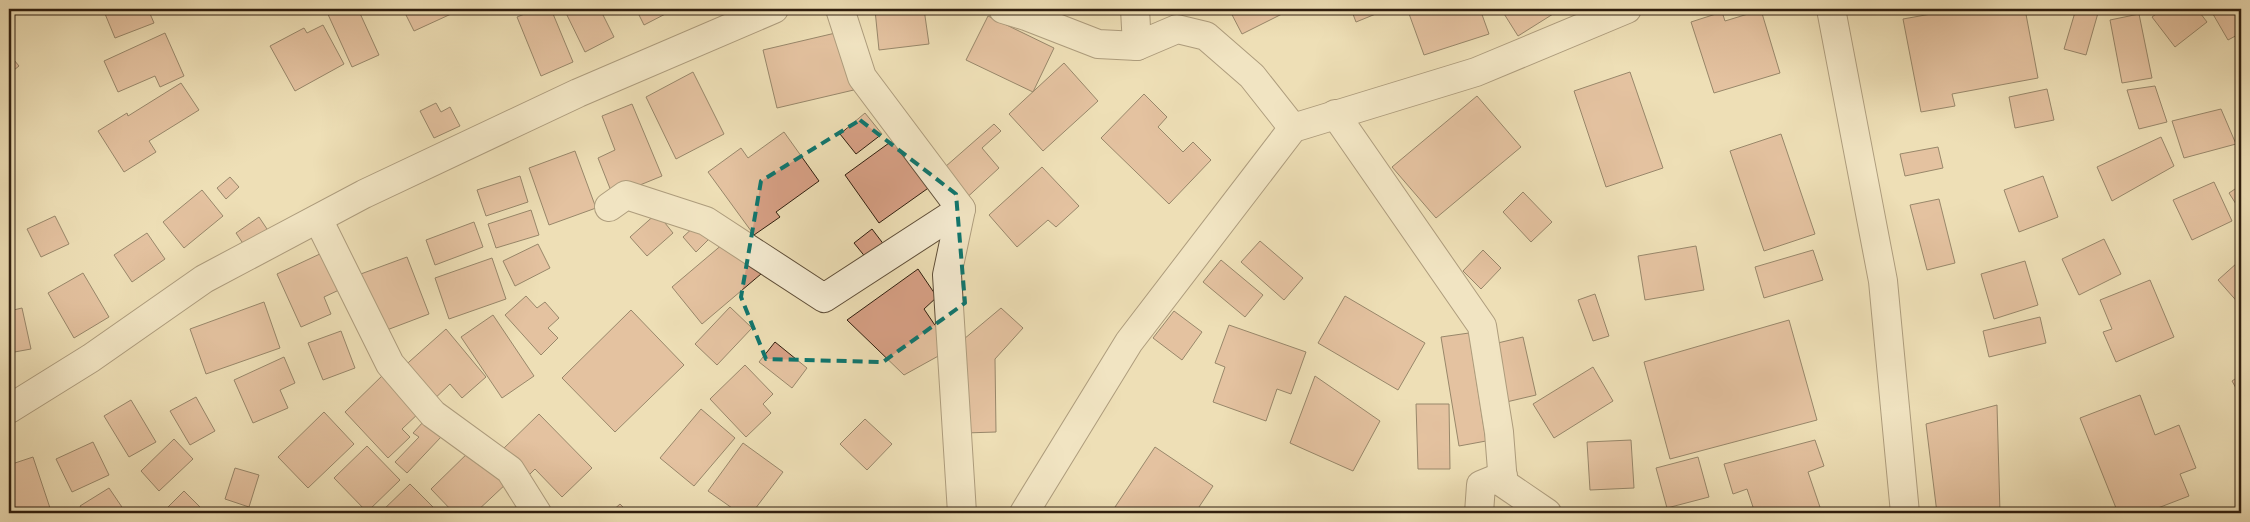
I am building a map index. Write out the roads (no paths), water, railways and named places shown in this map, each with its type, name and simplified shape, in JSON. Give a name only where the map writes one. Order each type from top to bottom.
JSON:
[{"type":"street","points":[[9,409],[91,358],[204,280],[392,180],[578,93],[774,9]]},
{"type":"street","points":[[840,9],[862,77],[961,209],[948,276],[962,513]]},
{"type":"street","points":[[1003,9],[1098,44],[1137,46],[1177,29],[1206,36],[1252,76],[1293,128]]},
{"type":"street","points":[[1135,9],[1137,46]]},
{"type":"street","points":[[1024,513],[1129,342],[1293,128],[1476,72],[1627,9]]},
{"type":"street","points":[[1831,9],[1883,281],[1905,513]]},
{"type":"street","points":[[1335,114],[1482,326],[1499,432],[1503,483],[1547,513]]},
{"type":"street","points":[[609,207],[626,195],[706,221],[824,298],[961,209]]},
{"type":"street","points":[[318,219],[390,364],[433,414],[510,470],[537,513]]},
{"type":"street","points":[[1479,513],[1481,485],[1503,476]]}]
